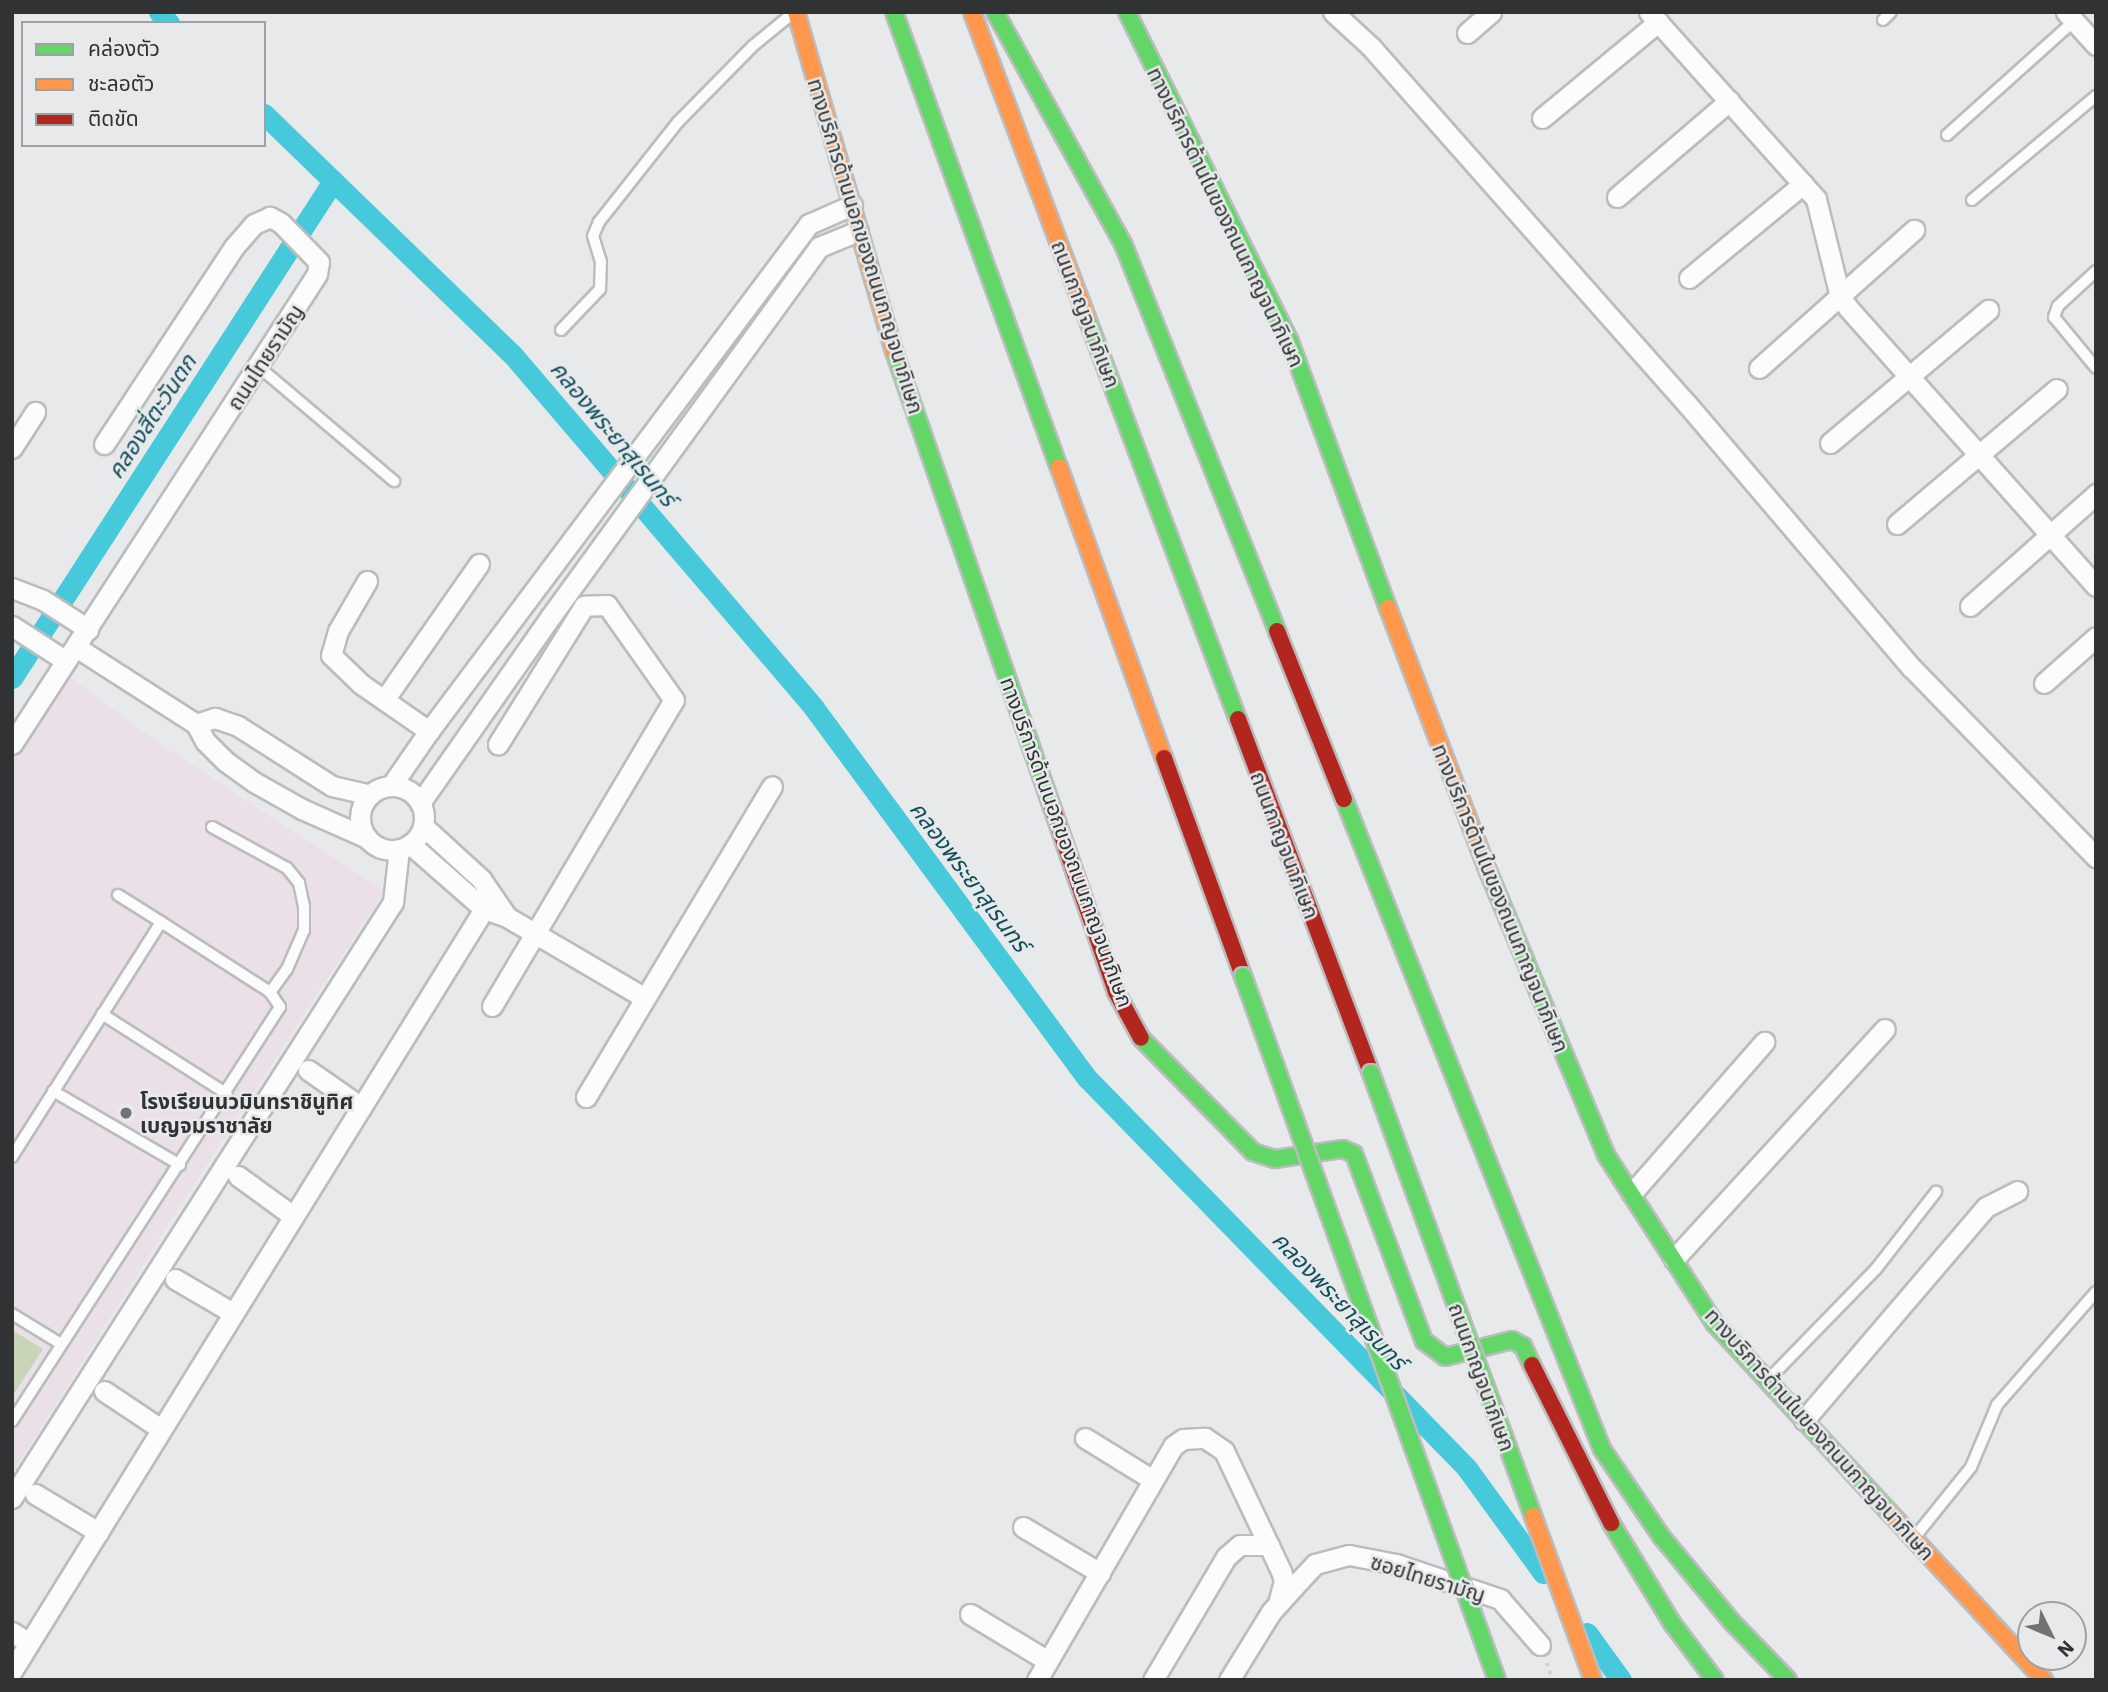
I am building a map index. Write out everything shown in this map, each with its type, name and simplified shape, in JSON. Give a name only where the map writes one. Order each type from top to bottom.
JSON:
[{"type":"main road","name":"ทางบริการด้านนอกของถนนกาญจนาภิเษก","points":[[795,12],[885,326],[1116,992],[1142,1039],[1253,1152],[1275,1159],[1343,1149],[1354,1154],[1424,1341],[1445,1357],[1512,1340],[1522,1346],[1607,1516],[1672,1623],[1715,1680]]},
{"type":"main road","points":[[894,12],[1497,1680]]},
{"type":"main road","name":"ถนนกาญจนาภิเษก","points":[[972,12],[1371,1073],[1593,1680]]},
{"type":"main road","points":[[995,12],[1124,246],[1602,1449],[1661,1536],[1732,1622],[1788,1680]]},
{"type":"main road","name":"ทางบริการด้านในของถนนกาญจนาภิเษก","points":[[1127,12],[1290,342],[1468,823],[1606,1155],[1715,1324],[2044,1680]]},
{"type":"street","points":[[1333,12],[1371,47],[1651,363],[1912,668],[2096,857]]},
{"type":"street","points":[[1467,33],[1491,12]]},
{"type":"street","points":[[1542,118],[1653,17],[1816,199],[1840,297],[1908,377],[2096,586]]},
{"type":"street","points":[[2070,17],[2096,45]]},
{"type":"street","points":[[1617,197],[1728,101]]},
{"type":"street","points":[[1689,278],[1803,184]]},
{"type":"street","points":[[367,838],[360,821],[364,803],[370,795],[391,786],[429,730],[551,571],[676,398],[809,225],[852,205]]},
{"type":"street","name":"ถนนไทยรามัญ","points":[[12,744],[81,625],[259,367],[317,274],[319,262],[281,223],[270,217],[254,224],[234,247],[104,444]]},
{"type":"street","points":[[1759,368],[1914,230]]},
{"type":"street","points":[[420,803],[551,616],[819,247],[858,231]]},
{"type":"street","points":[[1830,443],[1988,310]]},
{"type":"street","points":[[703,364],[722,380]]},
{"type":"street","points":[[1897,524],[2057,389]]},
{"type":"street","points":[[12,448],[35,412]]},
{"type":"street","points":[[1970,606],[2096,494]]},
{"type":"street","points":[[384,700],[479,564]]},
{"type":"street","points":[[367,581],[338,631],[331,655],[340,667],[429,730]]},
{"type":"street","points":[[12,589],[43,600],[81,625]]},
{"type":"street","points":[[528,598],[551,616]]},
{"type":"street","points":[[492,1006],[674,700],[607,605],[584,606],[498,744]]},
{"type":"street","points":[[17,628],[196,724],[205,741],[225,761],[254,782],[367,838],[381,848],[404,847],[484,909],[507,918],[645,998]]},
{"type":"street","points":[[2044,683],[2096,637]]},
{"type":"street","points":[[196,724],[215,718],[238,726],[332,786],[370,795]]},
{"type":"street","points":[[391,786],[408,790],[420,803],[423,825],[481,879],[507,918]]},
{"type":"street","points":[[586,1097],[772,786]]},
{"type":"street","points":[[12,1497],[393,902],[404,847],[423,825]]},
{"type":"street","points":[[12,1671],[484,909]]},
{"type":"street","points":[[1674,1259],[1885,1029]]},
{"type":"street","points":[[1632,1193],[1765,1042]]},
{"type":"street","points":[[308,1070],[361,1107]]},
{"type":"street","points":[[239,1176],[293,1216]]},
{"type":"street","points":[[1804,1420],[1986,1208],[2017,1191]]},
{"type":"street","points":[[175,1279],[233,1313]]},
{"type":"street","points":[[104,1391],[161,1429]]},
{"type":"street","points":[[1085,1438],[1153,1480]]},
{"type":"street","points":[[1037,1680],[1153,1480],[1173,1447],[1183,1438],[1205,1438],[1224,1451],[1284,1581],[1278,1603]]},
{"type":"street","points":[[35,1494],[98,1532]]},
{"type":"street","points":[[1023,1527],[1100,1573]]},
{"type":"street","points":[[1153,1680],[1226,1556],[1240,1545],[1269,1545]]},
{"type":"street","name":"ซอยไทยรามัญ","points":[[1229,1680],[1278,1603],[1315,1564],[1349,1555],[1396,1564],[1500,1599],[1540,1645]]},
{"type":"street","points":[[970,1614],[1048,1661]]},
{"type":"street","points":[[12,1632],[29,1643]]},
{"type":"lane","points":[[561,330],[600,289],[601,262],[593,236],[599,222],[678,122],[754,44],[795,12]]},
{"type":"lane","points":[[1947,135],[2070,17]]},
{"type":"lane","points":[[1972,200],[2096,96]]},
{"type":"lane","points":[[2096,271],[2058,306],[2054,317],[2096,368]]},
{"type":"lane","points":[[259,367],[394,481]]},
{"type":"lane","points":[[212,827],[287,868],[299,883],[304,906],[304,930],[287,969],[270,992]]},
{"type":"lane","points":[[12,1421],[227,1094],[280,1007],[270,992],[118,895]]},
{"type":"lane","points":[[12,1157],[161,922]]},
{"type":"lane","points":[[102,1014],[227,1094]]},
{"type":"lane","points":[[53,1091],[180,1165]]},
{"type":"lane","points":[[1767,1380],[1876,1269],[1936,1192]]},
{"type":"lane","points":[[1914,1539],[1971,1466],[1997,1405],[2096,1292]]},
{"type":"lane","points":[[12,1314],[61,1344]]},
{"type":"shaded area","name":"โรงเรียนนวมินทราชินูทิศ เบญจมราชาลัย","points":[[70,677],[156,741],[384,891],[178,1209],[12,1474],[12,759]]},
{"type":"green space","points":[[12,1330],[43,1349],[12,1397]]},
{"type":"waterway","name":"คลองพระยาสุเรนทร์","points":[[159,12],[167,21]]},
{"type":"waterway","name":"คลองพระยาสุเรนทร์","points":[[266,116],[512,354],[814,708],[1087,1078],[1466,1467],[1543,1573]]},
{"type":"waterway","name":"คลองสี่ตะวันตก","points":[[12,678],[333,181]]},
{"type":"waterway","name":"คลองพระยาสุเรนทร์","points":[[1587,1633],[1621,1680]]},
{"type":"traffic: fast","points":[[894,12],[1059,467]]},
{"type":"traffic: fast","points":[[995,12],[1124,246],[1277,631]]},
{"type":"traffic: fast","points":[[1127,12],[1290,342],[1388,608]]},
{"type":"traffic: fast","points":[[1087,318],[1238,719]]},
{"type":"traffic: fast","points":[[894,351],[1052,807]]},
{"type":"traffic: fast","points":[[1344,799],[1602,1449],[1661,1536],[1732,1622],[1788,1680]]},
{"type":"traffic: fast","points":[[1488,871],[1606,1155],[1715,1324],[1889,1512]]},
{"type":"traffic: fast","points":[[1243,976],[1497,1680]]},
{"type":"traffic: fast","points":[[1141,1038],[1253,1152],[1275,1159],[1343,1149],[1354,1154],[1424,1341],[1445,1357],[1512,1340],[1523,1346],[1532,1365]]},
{"type":"traffic: fast","points":[[1371,1073],[1533,1516]]},
{"type":"traffic: fast","points":[[1611,1523],[1672,1623],[1715,1680]]},
{"type":"traffic: slow","points":[[796,12],[894,351]]},
{"type":"traffic: slow","points":[[972,12],[1087,318]]},
{"type":"traffic: slow","points":[[1059,467],[1164,758]]},
{"type":"traffic: slow","points":[[1388,608],[1488,871]]},
{"type":"traffic: slow","points":[[1889,1512],[2044,1680]]},
{"type":"traffic: slow","points":[[1533,1516],[1593,1680]]},
{"type":"traffic: jam","points":[[1277,631],[1344,799]]},
{"type":"traffic: jam","points":[[1238,719],[1371,1073]]},
{"type":"traffic: jam","points":[[1164,758],[1243,976]]},
{"type":"traffic: jam","points":[[1052,807],[1116,992],[1141,1038]]},
{"type":"traffic: jam","points":[[1532,1365],[1611,1523]]},
{"type":"place","name":"โรงเรียนนวมินทราชินูทิศ เบญจมราชาลัย","points":[[126,1113]]}]
